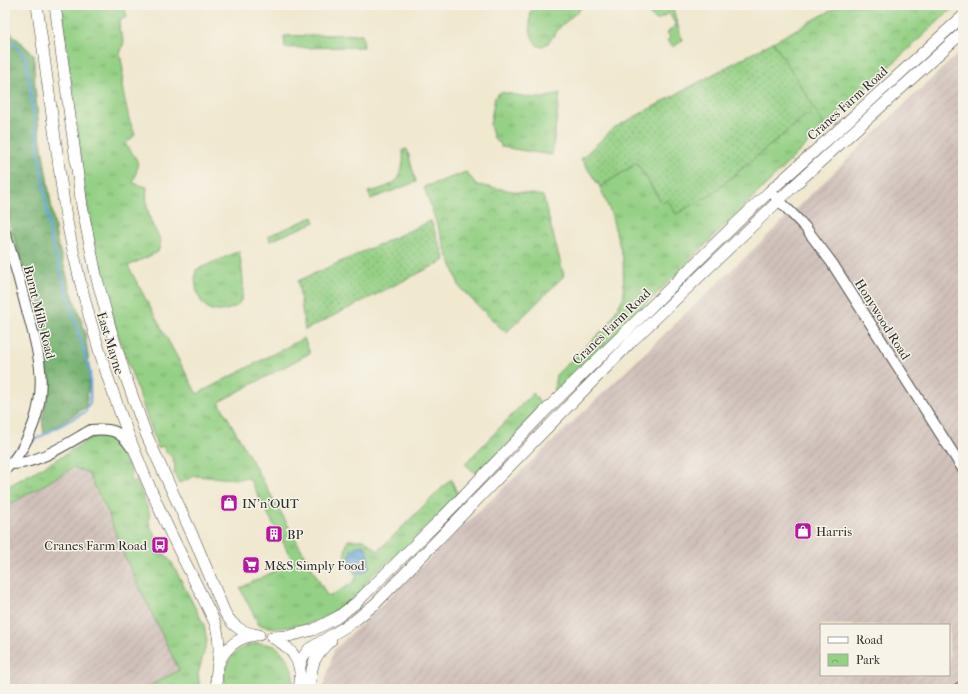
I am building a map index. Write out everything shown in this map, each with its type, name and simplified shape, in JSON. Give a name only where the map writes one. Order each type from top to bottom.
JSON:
[{"type":"main road","name":"East Mayne","points":[[37,5],[64,204],[86,309],[107,379],[141,467],[172,538],[215,623],[218,633],[219,648],[217,687]]},
{"type":"main road","name":"East Mayne","points":[[55,5],[82,206],[96,275],[125,375],[146,434],[196,543],[225,613],[237,628],[246,633],[272,637]]},
{"type":"main road","name":"Cranes Farm Road","points":[[272,637],[289,636],[313,630],[338,617],[357,602],[444,516],[542,414],[770,191],[963,16]]},
{"type":"main road","name":"Cranes Farm Road","points":[[300,672],[303,657],[309,649],[368,611],[625,348],[780,200],[963,32]]},
{"type":"main road","points":[[302,688],[317,655],[330,641],[353,622]]},
{"type":"main road","points":[[217,669],[224,654],[233,645],[243,638],[259,635]]},
{"type":"main road","points":[[272,637],[285,644],[294,656],[300,672],[302,688]]},
{"type":"street","name":"Honywood Road","points":[[770,191],[805,227],[832,263],[963,469]]},
{"type":"street","name":"Burnt Mills Road","points":[[5,233],[34,334],[40,370],[40,397],[37,413],[31,431],[23,447],[8,467]]},
{"type":"street","name":"Burnt Mills Road","points":[[8,467],[31,461],[91,430],[101,429],[114,431],[124,438],[141,467]]},
{"type":"street","points":[[958,689],[963,686]]},
{"type":"shaded area","points":[[963,49],[963,689],[323,689],[334,650]]},
{"type":"shaded area","points":[[83,466],[187,675],[181,689],[5,689],[5,497]]},
{"type":"green space","points":[[61,5],[124,5],[127,17],[120,20],[119,29],[124,42],[120,54],[123,70],[122,86],[129,119],[135,135],[125,144],[136,158],[138,166],[133,183],[147,187],[147,209],[153,227],[161,240],[158,252],[128,266],[197,394],[304,338],[310,353],[219,402],[328,597],[351,584],[357,577],[344,556],[348,540],[365,540],[378,551],[451,479],[457,493],[461,492],[411,543],[373,574],[356,597],[329,616],[303,626],[275,628],[259,625],[240,588],[293,562],[249,478],[236,479],[195,476],[179,483],[174,473],[175,466],[172,457],[166,452],[163,446],[158,448],[116,329],[97,260],[88,213]]},
{"type":"green space","points":[[539,5],[585,5],[561,26],[548,43],[543,46],[538,46],[531,34],[530,20],[531,11]]},
{"type":"green space","points":[[650,5],[672,5],[682,40],[674,47],[667,41],[670,37],[667,33],[676,25],[669,13],[658,20],[655,20],[648,12]]},
{"type":"green space","points":[[841,5],[956,5],[825,126],[773,42]]},
{"type":"green space","points":[[5,27],[34,55],[39,128],[57,241],[85,331],[90,372],[86,407],[44,435],[42,419],[49,391],[45,359],[25,273],[5,201]]},
{"type":"green space","points":[[362,34],[364,47],[285,48],[284,36]]},
{"type":"green space","points":[[773,42],[814,107],[805,116],[709,196],[676,214],[668,200],[662,203],[637,163],[600,187],[581,159],[614,128]]},
{"type":"green space","points":[[500,92],[534,98],[544,98],[560,93],[552,155],[501,147],[501,144],[494,139],[490,125],[495,97]]},
{"type":"green space","points":[[814,107],[825,126],[557,393],[554,388],[556,375],[609,324],[624,296],[623,258],[611,214],[600,187],[637,163],[662,203],[668,200],[676,213],[709,196]]},
{"type":"green space","points":[[407,149],[416,182],[371,199],[368,192],[389,185],[399,178],[403,164],[403,150]]},
{"type":"green space","points":[[466,172],[477,185],[543,196],[564,276],[506,333],[460,288],[424,187]]},
{"type":"green space","points":[[5,204],[26,278],[42,355],[5,230]]},
{"type":"green space","points":[[313,217],[315,222],[270,241],[268,236]]},
{"type":"green space","points":[[431,221],[445,260],[305,330],[298,281]]},
{"type":"green space","points":[[239,251],[243,282],[241,300],[235,307],[220,311],[212,310],[206,307],[198,294],[195,278],[196,270]]},
{"type":"green space","points":[[533,393],[541,405],[535,411],[537,414],[478,475],[465,464]]},
{"type":"green space","points":[[97,436],[116,442],[130,468],[131,483],[137,481],[149,512],[149,523],[163,552],[172,563],[204,625],[207,641],[198,674],[200,689],[144,689],[179,670],[121,549],[108,513],[87,472],[73,468],[5,507],[5,488],[61,457],[89,439]]},
{"type":"green space","points":[[259,643],[275,646],[284,654],[292,671],[293,683],[291,689],[228,689],[224,677],[229,660],[233,655],[245,647]]},
{"type":"water","points":[[363,545],[369,556],[369,568],[363,573],[356,573],[351,564],[350,555],[353,549],[357,546]]},
{"type":"waterway","points":[[5,32],[26,59],[51,240],[90,372],[90,402],[85,412],[29,443]]},
{"type":"waterway","points":[[5,456],[16,450]]},
{"type":"place","name":"IN'n'OUT","points":[[229,503]]},
{"type":"place","name":"Harris","points":[[803,531]]},
{"type":"place","name":"BP","points":[[274,534]]},
{"type":"place","name":"Cranes Farm Road","points":[[160,545]]},
{"type":"place","name":"M&S Simply Food","points":[[251,565]]}]
